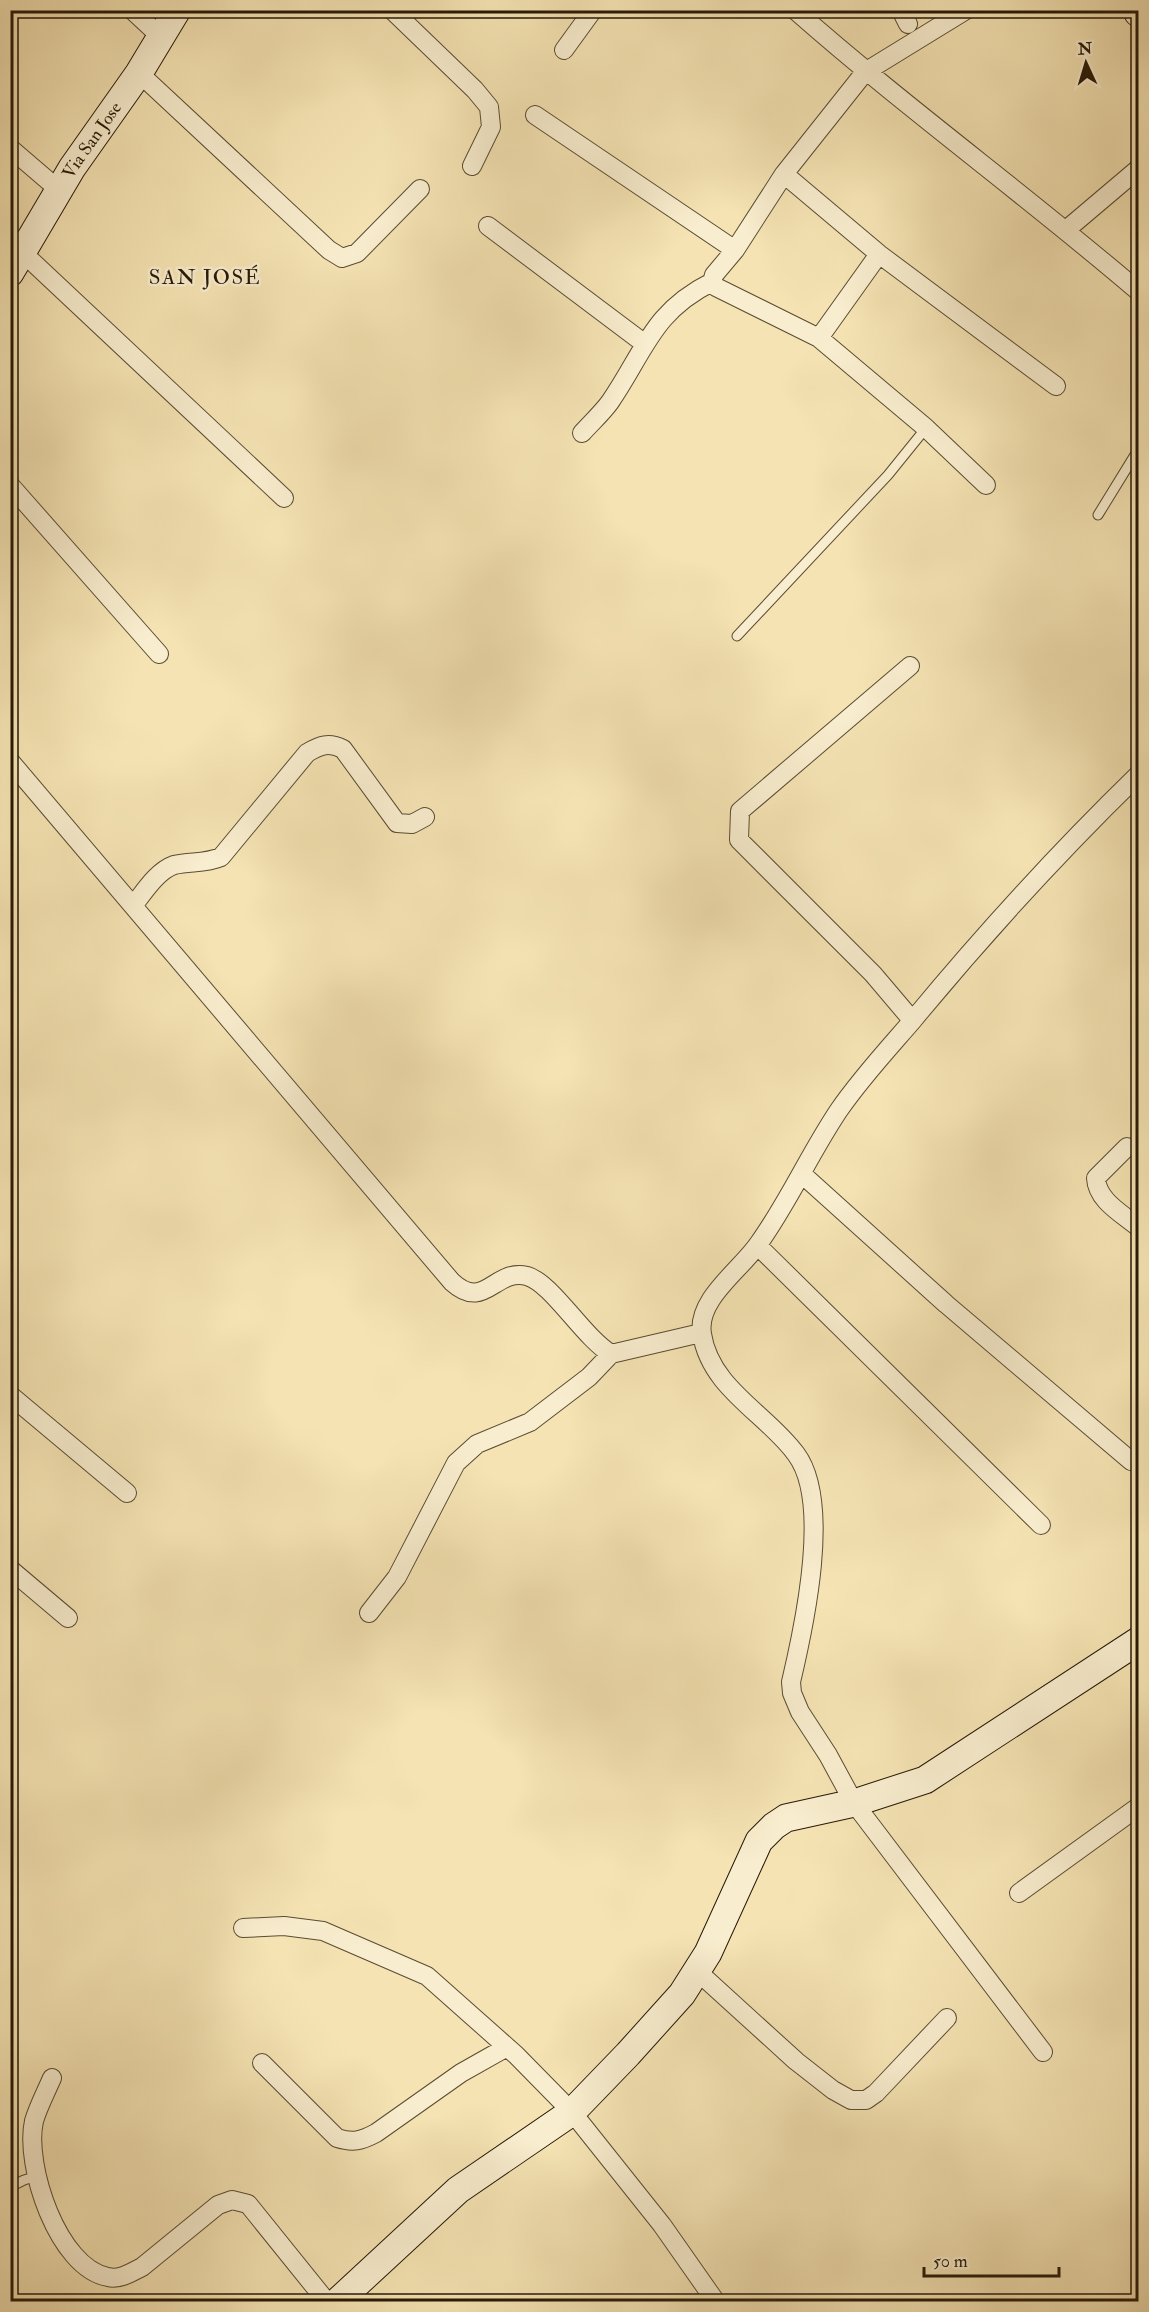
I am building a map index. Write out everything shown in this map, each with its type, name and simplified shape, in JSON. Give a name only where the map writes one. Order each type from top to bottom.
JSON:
[{"type":"street","points":[[132,10],[161,37]]},
{"type":"street","name":"Via San Jose","points":[[17,263],[59,190],[139,73],[177,10]]},
{"type":"street","points":[[392,10],[475,90],[489,107],[491,127],[472,166]]},
{"type":"street","points":[[564,50],[593,10]]},
{"type":"street","points":[[795,10],[865,72],[1066,230],[1138,291]]},
{"type":"street","points":[[582,433],[609,404],[645,344],[672,307],[689,294],[712,282],[714,275],[735,250],[784,174],[865,72],[966,10]]},
{"type":"street","points":[[139,73],[329,250],[342,258],[357,253],[420,189]]},
{"type":"street","points":[[535,115],[735,250]]},
{"type":"street","points":[[10,148],[59,190]]},
{"type":"street","points":[[1066,230],[1138,169]]},
{"type":"street","points":[[784,174],[879,254],[1056,386]]},
{"type":"street","points":[[488,226],[645,344]]},
{"type":"street","points":[[819,338],[879,254]]},
{"type":"street","points":[[17,263],[284,498]]},
{"type":"street","points":[[712,282],[716,287],[819,338],[926,428],[986,485]]},
{"type":"street","points":[[10,485],[159,654]]},
{"type":"street","points":[[910,666],[740,811],[737,827],[739,840],[873,974],[912,1020]]},
{"type":"street","points":[[133,906],[160,874],[172,866],[207,863],[221,857],[307,753],[318,746],[333,744],[343,748],[397,823],[412,824],[425,816]]},
{"type":"street","points":[[10,761],[452,1282],[463,1292],[475,1294],[511,1276],[523,1275],[538,1280],[598,1346],[611,1353]]},
{"type":"street","points":[[1043,2052],[854,1803],[828,1755],[800,1712],[792,1693],[791,1682],[807,1612],[812,1573],[811,1500],[806,1470],[796,1454],[725,1382],[710,1362],[701,1333],[703,1317],[719,1289],[758,1246],[803,1175],[838,1111],[912,1020],[1046,868],[1138,775]]},
{"type":"street","points":[[1127,1146],[1096,1179],[1096,1185],[1100,1195],[1138,1227]]},
{"type":"street","points":[[803,1175],[946,1304],[1131,1461],[1138,1463]]},
{"type":"street","points":[[758,1246],[1041,1525]]},
{"type":"street","points":[[369,1613],[397,1577],[456,1463],[477,1444],[530,1422],[589,1377],[611,1353],[701,1333]]},
{"type":"street","points":[[10,1395],[127,1493]]},
{"type":"street","points":[[10,1569],[68,1618]]},
{"type":"street","points":[[337,2301],[458,2190],[573,2112],[682,1994],[708,1953],[759,1841],[766,1833],[786,1818],[854,1803],[925,1780],[1138,1641]]},
{"type":"street","points":[[1019,1893],[1138,1807]]},
{"type":"street","points":[[243,1928],[284,1926],[323,1930],[427,1976],[507,2047],[573,2112],[662,2225],[716,2301]]},
{"type":"street","points":[[697,1971],[796,2061],[833,2090],[851,2100],[866,2100],[876,2093],[947,2018]]},
{"type":"street","points":[[262,2063],[337,2138],[350,2142],[361,2142],[461,2073],[507,2047]]},
{"type":"street","points":[[52,2078],[34,2122],[38,2176],[57,2230],[82,2265],[98,2275],[116,2278],[142,2267],[218,2205],[232,2200],[248,2204],[327,2301]]},
{"type":"lane","points":[[737,636],[888,475],[926,428]]},
{"type":"lane","points":[[1098,515],[1138,450]]},
{"type":"lane","points":[[10,2187],[38,2176]]},
{"type":"district","name":"SAN JOSÉ","points":[[205,277]]}]
